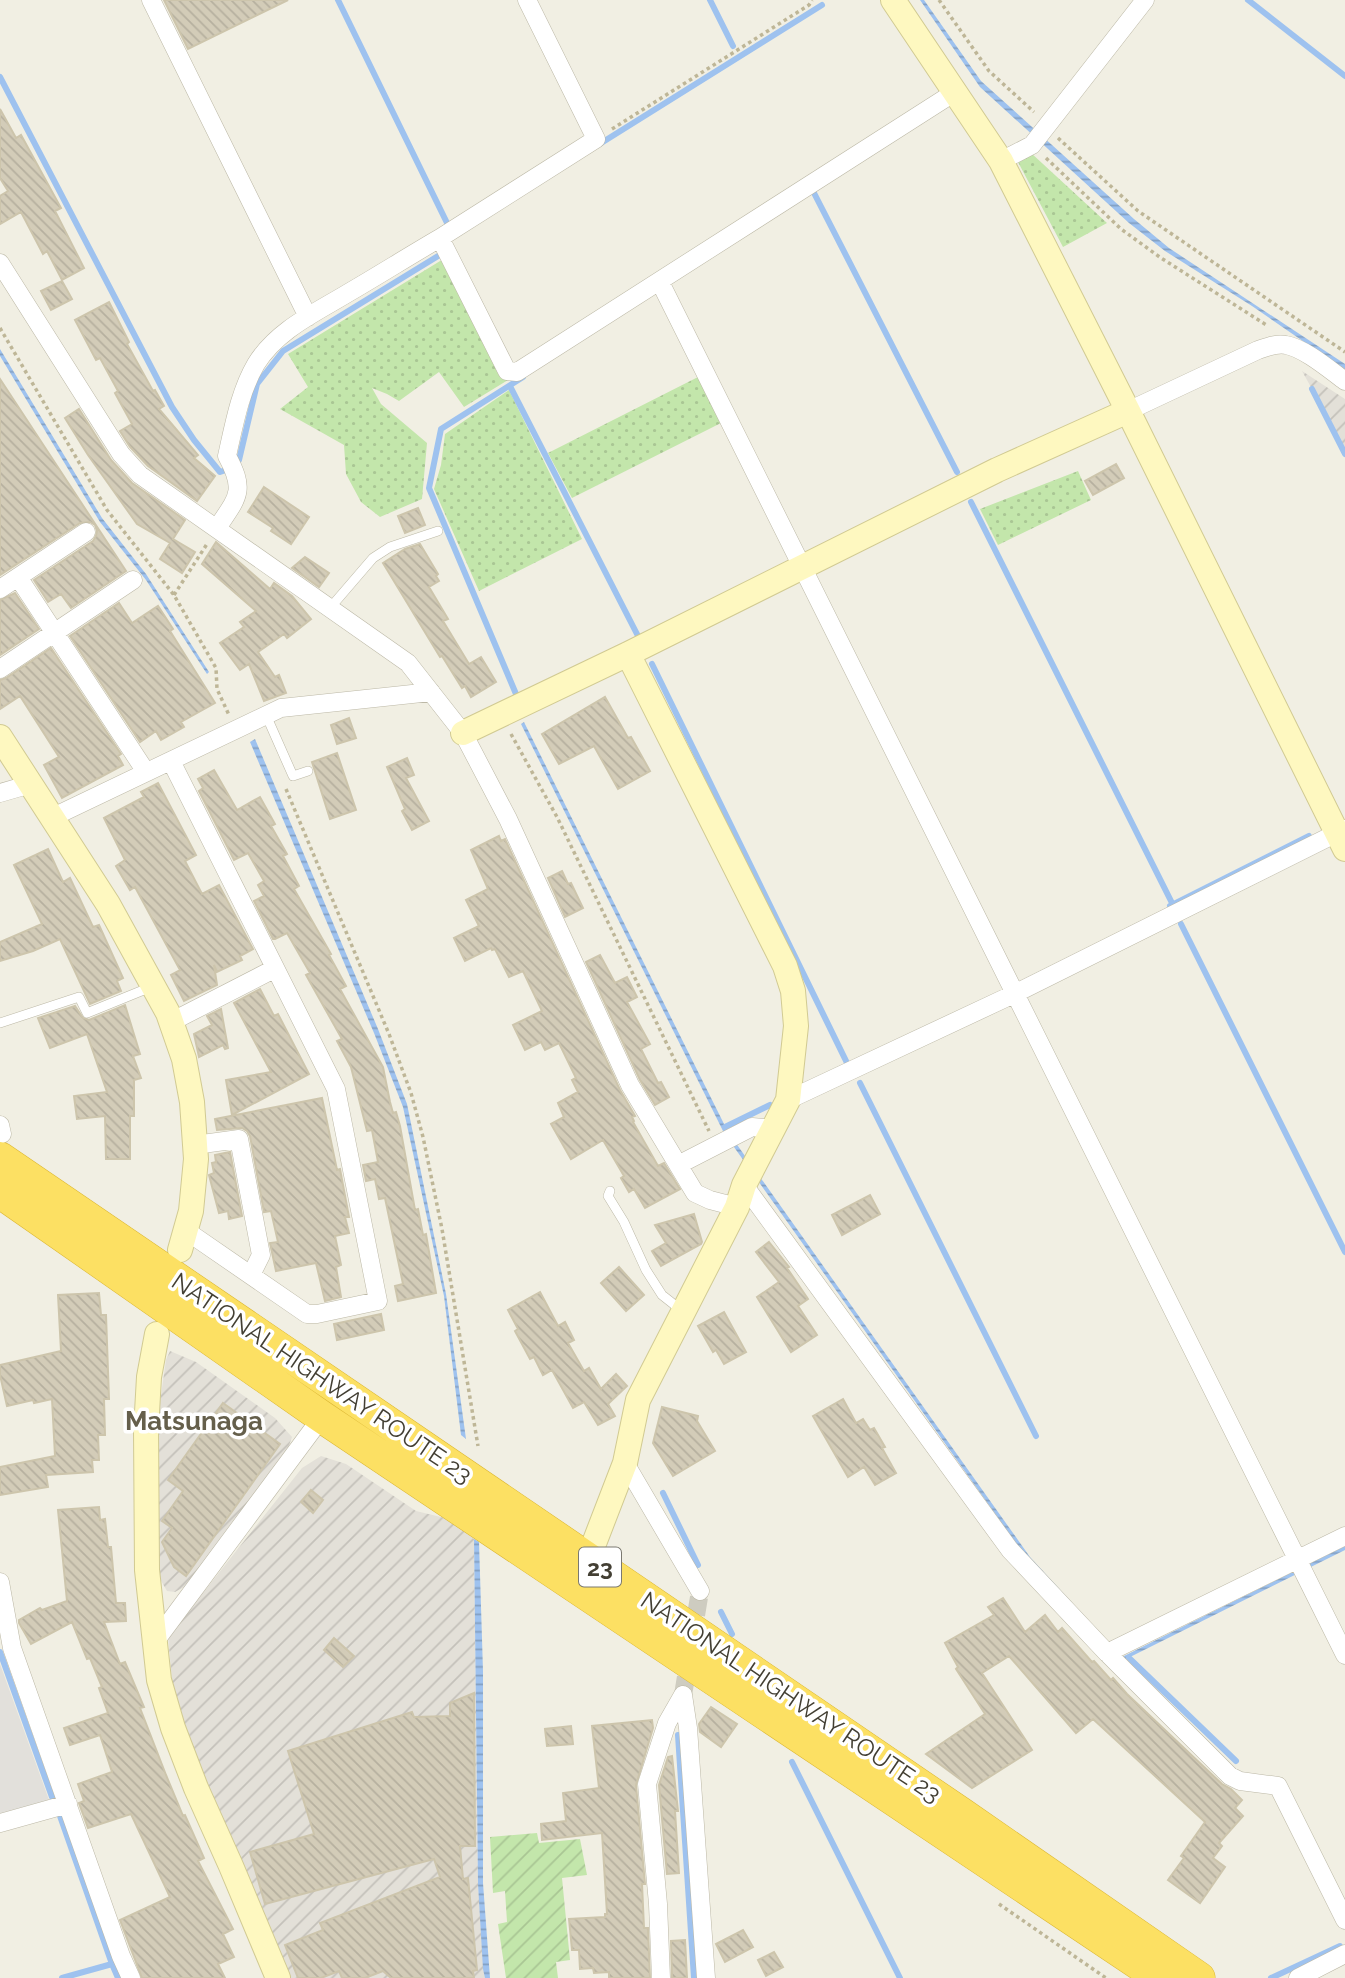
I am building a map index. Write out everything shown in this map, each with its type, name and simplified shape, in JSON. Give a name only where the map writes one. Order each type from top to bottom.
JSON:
[{"type":"highway","name":"NATIONAL HIGHWAY ROUTE 23","points":[[1,1139],[588,1559],[1199,1978]]},
{"type":"highway","name":"NATIONAL HIGHWAY ROUTE 23","points":[[0,1192],[322,1417],[1160,1978]]},
{"type":"street","points":[[151,0],[308,317]]},
{"type":"street","points":[[217,528],[238,494],[236,472],[227,456],[240,403],[254,367],[271,344],[308,317],[440,238],[596,139],[527,0]]},
{"type":"street","points":[[788,1100],[1342,837],[1001,161],[892,0]]},
{"type":"street","points":[[1001,161],[1039,135],[1145,0]]},
{"type":"street","points":[[440,238],[507,371],[517,372],[955,92]]},
{"type":"street","points":[[0,263],[121,454],[140,475],[408,663],[463,733],[508,819],[630,1085],[695,1193],[710,1200],[746,1183]]},
{"type":"street","points":[[660,282],[1345,1655]]},
{"type":"street","points":[[463,733],[997,470],[1258,350],[1276,344],[1288,345],[1345,381]]},
{"type":"street","points":[[0,589],[86,532]]},
{"type":"street","points":[[18,577],[146,772]]},
{"type":"street","points":[[0,669],[133,580]]},
{"type":"street","points":[[588,1559],[625,1463],[638,1400],[788,1100],[796,1026],[793,991],[785,966],[628,654]]},
{"type":"street","points":[[53,817],[281,708],[431,692]]},
{"type":"street","points":[[0,737],[108,904],[171,1022],[184,1059],[192,1102],[196,1159],[191,1211],[183,1240],[251,1275],[307,1314],[378,1301],[336,1088],[171,761]]},
{"type":"street","points":[[0,793],[31,784]]},
{"type":"street","points":[[171,1022],[274,969]]},
{"type":"street","points":[[678,1165],[752,1127],[774,1129]]},
{"type":"street","points":[[195,1144],[239,1139],[261,1255],[251,1275]]},
{"type":"street","points":[[746,1183],[1010,1550],[1111,1650],[1230,1776],[1240,1781],[1278,1786],[1345,1920]]},
{"type":"street","points":[[157,1334],[149,1377],[146,1430],[147,1570],[159,1680],[173,1728],[196,1788],[278,1978]]},
{"type":"street","points":[[154,1643],[322,1417]]},
{"type":"street","points":[[625,1463],[701,1591]]},
{"type":"street","points":[[1111,1650],[1301,1565],[1345,1536]]},
{"type":"street","points":[[0,1582],[12,1648],[131,1978]]},
{"type":"street","points":[[661,1978],[658,1904],[647,1784],[667,1723],[683,1695],[688,1728],[706,1978]]},
{"type":"street","points":[[0,1823],[68,1804]]},
{"type":"street","points":[[1298,1978],[1345,1954]]},
{"type":"lane","points":[[330,608],[373,558],[390,547],[438,531]]},
{"type":"lane","points":[[266,715],[293,776],[308,771]]},
{"type":"lane","points":[[0,1023],[79,997],[87,1013],[153,986]]},
{"type":"lane","points":[[610,1191],[608,1196],[624,1222],[646,1270],[662,1295],[683,1312]]},
{"type":"path","points":[[596,139],[809,5],[812,0]]},
{"type":"path","points":[[939,0],[1039,135],[1122,229],[1161,258],[1274,331],[1288,345]]},
{"type":"path","points":[[1039,135],[1057,136],[1138,211],[1345,352]]},
{"type":"path","points":[[0,328],[107,510],[174,596],[216,667],[217,689],[235,730]]},
{"type":"path","points":[[174,596],[217,528]]},
{"type":"path","points":[[501,715],[724,1141]]},
{"type":"path","points":[[283,784],[389,1034],[411,1093],[442,1229],[478,1446]]},
{"type":"path","points":[[997,1902],[1106,1978]]},
{"type":"shaded area","points":[[1302,371],[1345,399],[1345,454],[1312,389]]},
{"type":"shaded area","points":[[170,1351],[196,1362],[275,1418],[292,1437],[286,1454],[186,1586],[175,1592],[167,1591],[160,1579],[156,1483],[160,1402],[166,1360]]},
{"type":"shaded area","points":[[321,1456],[346,1464],[416,1511],[449,1519],[474,1539],[478,1884],[485,1978],[287,1978],[175,1712],[168,1637],[302,1468]]},
{"type":"shaded area","points":[[0,1664],[49,1800],[0,1814]]},
{"type":"green space","points":[[1030,152],[1107,223],[1063,247],[1018,162],[1020,157]]},
{"type":"green space","points":[[445,258],[508,380],[464,407],[439,372],[399,401],[372,388],[381,404],[427,443],[422,499],[380,517],[361,502],[346,474],[344,445],[280,409],[308,387],[288,354]]},
{"type":"green space","points":[[698,377],[721,423],[572,498],[548,453]]},
{"type":"green space","points":[[509,390],[582,539],[479,591],[434,489],[441,465],[445,434]]},
{"type":"green space","points":[[1078,471],[1091,500],[998,545],[980,509]]},
{"type":"green space","points":[[537,1833],[539,1843],[580,1839],[587,1875],[562,1878],[570,1960],[556,1962],[558,1978],[506,1978],[498,1924],[507,1922],[505,1891],[493,1893],[490,1837]]},
{"type":"water","points":[[920,0],[924,0],[981,81],[1134,219],[1169,248],[1345,364],[1345,370],[1165,251],[1129,223],[980,87]]},
{"type":"water","points":[[0,349],[102,518],[146,574],[209,672],[207,674],[146,580],[100,522],[0,356]]},
{"type":"water","points":[[524,722],[728,1132],[1030,1557],[1122,1657],[1345,1546],[1345,1550],[1122,1661],[1028,1560],[724,1133],[521,724]]},
{"type":"water","points":[[255,739],[407,1104],[446,1294],[466,1439],[461,1435],[444,1296],[403,1107],[250,742]]},
{"type":"water","points":[[474,1539],[479,1542],[483,1671],[483,1883],[490,1978],[485,1978],[483,1969],[478,1884]]},
{"type":"building","points":[[164,0],[288,0],[188,49]]},
{"type":"building","points":[[0,109],[16,138],[21,135],[61,208],[55,211],[84,268],[62,280],[47,251],[43,254],[21,212],[0,224],[0,196],[8,191],[0,178]]},
{"type":"building","points":[[62,281],[72,299],[51,310],[41,291]]},
{"type":"building","points":[[109,302],[129,342],[127,344],[164,406],[159,409],[198,455],[194,458],[215,476],[197,501],[148,466],[130,447],[120,431],[132,424],[100,358],[96,360],[75,320]]},
{"type":"building","points":[[0,379],[126,571],[71,608],[61,594],[48,602],[34,580],[93,541],[97,531],[95,525],[90,522],[80,523],[0,575]]},
{"type":"building","points":[[79,409],[111,460],[132,483],[185,520],[173,539],[195,552],[182,573],[160,559],[170,543],[137,524],[88,455],[65,418]]},
{"type":"building","points":[[1116,464],[1124,478],[1093,495],[1085,481]]},
{"type":"building","points":[[264,487],[309,517],[291,544],[248,512]]},
{"type":"building","points":[[418,508],[425,525],[405,533],[398,516]]},
{"type":"building","points":[[216,542],[270,589],[274,583],[292,596],[311,619],[287,638],[284,634],[258,652],[275,677],[279,675],[286,693],[264,701],[249,664],[240,670],[220,643],[244,627],[240,622],[256,611],[202,564]]},
{"type":"building","points":[[420,544],[438,574],[436,576],[439,581],[429,587],[448,619],[443,621],[469,664],[481,657],[496,682],[471,697],[465,686],[462,688],[442,656],[440,657],[383,563],[405,549]]},
{"type":"building","points":[[305,557],[329,573],[319,587],[292,568]]},
{"type":"building","points":[[15,593],[39,629],[0,655],[0,600]]},
{"type":"building","points":[[119,603],[132,623],[158,606],[173,629],[170,631],[215,703],[181,722],[184,727],[161,740],[156,731],[140,742],[70,636]]},
{"type":"building","points":[[51,648],[121,754],[118,756],[123,765],[62,798],[44,765],[59,757],[20,696],[0,709],[0,680]]},
{"type":"building","points":[[605,697],[650,771],[618,789],[594,746],[559,764],[542,734]]},
{"type":"building","points":[[349,718],[356,738],[337,744],[331,725]]},
{"type":"building","points":[[337,753],[356,810],[330,819],[312,762]]},
{"type":"building","points":[[407,758],[414,775],[406,778],[429,821],[412,830],[402,811],[405,809],[387,767]]},
{"type":"building","points":[[214,770],[237,810],[260,797],[275,824],[271,826],[287,854],[283,856],[299,886],[294,889],[331,954],[329,955],[346,986],[340,989],[383,1067],[393,1113],[396,1112],[400,1126],[415,1210],[418,1209],[423,1235],[426,1234],[436,1293],[398,1301],[395,1286],[403,1284],[385,1198],[379,1199],[375,1179],[366,1181],[363,1165],[378,1162],[372,1130],[367,1131],[351,1067],[337,1041],[342,1039],[306,975],[310,973],[287,933],[273,939],[254,901],[264,896],[258,885],[264,881],[248,853],[234,860],[199,791],[203,788],[198,779]]},
{"type":"building","points":[[158,783],[196,855],[185,861],[202,894],[219,885],[253,949],[240,956],[242,960],[217,972],[214,965],[217,985],[184,1001],[171,975],[180,970],[135,887],[130,890],[116,866],[125,860],[104,818],[144,797],[141,792]]},
{"type":"building","points":[[499,836],[501,841],[505,839],[620,1090],[635,1116],[632,1117],[633,1122],[658,1166],[664,1163],[680,1189],[645,1208],[634,1189],[629,1192],[621,1178],[624,1176],[603,1140],[571,1159],[551,1124],[564,1117],[558,1103],[578,1092],[572,1080],[576,1078],[559,1043],[545,1050],[541,1042],[525,1050],[513,1025],[542,1011],[523,971],[509,977],[495,949],[491,948],[465,961],[454,938],[479,926],[466,900],[488,889],[471,850]]},
{"type":"building","points":[[48,849],[63,882],[70,878],[93,927],[99,925],[123,978],[117,981],[121,991],[90,1004],[60,939],[0,961],[0,942],[42,924],[14,865]]},
{"type":"building","points":[[562,871],[583,908],[565,917],[548,878]]},
{"type":"building","points":[[600,955],[615,983],[627,977],[637,997],[627,1002],[650,1044],[641,1049],[658,1083],[661,1082],[669,1097],[655,1105],[640,1080],[586,962]]},
{"type":"building","points":[[260,989],[274,1016],[278,1014],[309,1074],[232,1115],[226,1080],[271,1072],[234,1003]]},
{"type":"building","points":[[125,1005],[140,1054],[133,1056],[141,1078],[134,1080],[134,1116],[130,1116],[130,1159],[106,1159],[105,1116],[77,1119],[74,1096],[107,1092],[87,1034],[50,1048],[38,1018],[75,1006],[83,1018],[89,1020]]},
{"type":"building","points":[[221,1009],[228,1048],[225,1049],[223,1045],[199,1057],[194,1034],[212,1025],[207,1016]]},
{"type":"building","points":[[322,1098],[349,1217],[345,1217],[349,1233],[335,1236],[341,1265],[336,1267],[341,1297],[325,1301],[316,1263],[276,1271],[270,1243],[278,1242],[271,1211],[264,1212],[250,1136],[242,1128],[217,1130],[215,1119]]},
{"type":"building","points":[[230,1152],[242,1216],[229,1219],[228,1211],[219,1213],[209,1175],[214,1173],[212,1163],[216,1162],[215,1155]]},
{"type":"building","points":[[870,1195],[880,1214],[842,1235],[832,1215]]},
{"type":"building","points":[[694,1214],[701,1244],[661,1266],[652,1251],[666,1243],[655,1225]]},
{"type":"building","points":[[769,1242],[789,1267],[787,1268],[808,1299],[798,1306],[817,1335],[791,1352],[757,1297],[779,1282],[756,1252]]},
{"type":"building","points":[[619,1267],[644,1295],[626,1311],[601,1283]]},
{"type":"building","points":[[540,1292],[558,1326],[565,1322],[574,1340],[568,1343],[584,1371],[589,1368],[601,1389],[616,1374],[627,1386],[608,1404],[615,1416],[598,1425],[584,1402],[573,1408],[552,1370],[543,1375],[534,1357],[530,1359],[515,1331],[518,1329],[508,1310]]},
{"type":"building","points":[[99,1293],[101,1315],[106,1315],[109,1399],[104,1399],[105,1435],[98,1435],[99,1460],[92,1460],[93,1472],[46,1475],[48,1487],[0,1495],[0,1467],[55,1456],[52,1399],[7,1406],[0,1365],[61,1351],[58,1295]]},
{"type":"building","points":[[724,1312],[746,1352],[724,1364],[716,1350],[713,1352],[698,1326]]},
{"type":"building","points":[[381,1314],[384,1330],[337,1340],[334,1324]]},
{"type":"building","points":[[843,1399],[856,1423],[863,1419],[870,1430],[874,1428],[896,1473],[875,1485],[864,1467],[848,1477],[813,1416]]},
{"type":"building","points":[[223,1403],[280,1444],[186,1576],[174,1567],[162,1542],[172,1528],[162,1521],[183,1491],[168,1480]]},
{"type":"building","points":[[662,1407],[698,1416],[697,1421],[715,1451],[673,1476],[653,1443]]},
{"type":"building","points":[[311,1490],[323,1500],[313,1513],[301,1502]]},
{"type":"building","points":[[99,1507],[100,1520],[105,1519],[108,1547],[111,1547],[116,1603],[125,1603],[126,1621],[104,1622],[120,1664],[125,1662],[144,1707],[140,1708],[166,1775],[204,1858],[198,1861],[233,1929],[223,1934],[234,1957],[218,1964],[225,1978],[142,1978],[120,1920],[170,1897],[131,1814],[88,1828],[79,1803],[84,1801],[78,1784],[112,1772],[100,1735],[70,1745],[64,1728],[108,1713],[99,1688],[102,1687],[72,1622],[31,1644],[19,1623],[19,1620],[40,1608],[42,1610],[67,1601],[58,1510]]},
{"type":"building","points":[[1003,1598],[1025,1632],[1045,1615],[1058,1632],[1062,1628],[1092,1662],[1094,1661],[1111,1680],[1113,1678],[1222,1784],[1242,1800],[1235,1808],[1243,1816],[1219,1843],[1222,1846],[1213,1858],[1225,1867],[1200,1903],[1168,1880],[1205,1822],[1093,1719],[1076,1733],[1009,1656],[982,1673],[1032,1750],[972,1788],[926,1754],[985,1714],[956,1669],[958,1667],[945,1643],[994,1615],[988,1607]]},
{"type":"building","points":[[334,1638],[354,1656],[343,1667],[324,1650]]},
{"type":"building","points":[[474,1693],[475,1846],[460,1846],[463,1879],[468,1878],[477,1970],[473,1971],[474,1978],[391,1978],[383,1971],[365,1978],[342,1978],[339,1971],[321,1978],[298,1978],[285,1945],[323,1930],[320,1923],[440,1877],[434,1859],[265,1904],[250,1852],[314,1834],[288,1751],[412,1712],[414,1717],[450,1716],[450,1703]]},
{"type":"building","points":[[711,1707],[737,1724],[721,1747],[700,1732],[699,1724]]},
{"type":"building","points":[[652,1720],[653,1728],[636,1785],[645,1884],[642,1884],[644,1928],[648,1928],[650,1978],[609,1978],[609,1972],[594,1973],[593,1968],[580,1969],[579,1950],[572,1950],[569,1919],[605,1917],[607,1914],[602,1833],[542,1840],[541,1824],[566,1821],[563,1793],[599,1788],[592,1726]]},
{"type":"building","points":[[571,1726],[573,1744],[547,1746],[545,1729]]},
{"type":"building","points":[[672,1756],[678,1811],[675,1811],[679,1873],[667,1874],[659,1785],[668,1757]]},
{"type":"building","points":[[743,1930],[753,1947],[725,1962],[716,1944]]},
{"type":"building","points":[[685,1940],[687,1978],[672,1978],[671,1941]]},
{"type":"building","points":[[774,1952],[783,1967],[766,1976],[758,1960]]},
{"type":"waterway","points":[[338,0],[449,227]]},
{"type":"waterway","points":[[710,0],[733,46]]},
{"type":"waterway","points":[[1248,0],[1345,76]]},
{"type":"waterway","points":[[598,145],[822,5]]},
{"type":"waterway","points":[[0,77],[172,407],[220,472],[226,470]]},
{"type":"waterway","points":[[813,191],[957,472]]},
{"type":"waterway","points":[[239,460],[257,384],[283,351],[443,253]]},
{"type":"waterway","points":[[516,694],[429,488],[441,429],[523,377]]},
{"type":"waterway","points":[[510,386],[638,636]]},
{"type":"waterway","points":[[1312,389],[1345,454]]},
{"type":"waterway","points":[[971,502],[1173,905]]},
{"type":"waterway","points":[[652,664],[849,1067]]},
{"type":"waterway","points":[[1170,906],[1309,836]]},
{"type":"waterway","points":[[1181,924],[1345,1252]]},
{"type":"waterway","points":[[860,1083],[1036,1436]]},
{"type":"waterway","points":[[725,1127],[770,1105]]},
{"type":"waterway","points":[[663,1493],[698,1565]]},
{"type":"waterway","points":[[721,1612],[732,1634]]},
{"type":"waterway","points":[[0,1652],[52,1797]]},
{"type":"waterway","points":[[1129,1658],[1236,1761]]},
{"type":"waterway","points":[[678,1735],[694,1978]]},
{"type":"waterway","points":[[792,1762],[900,1978]]},
{"type":"waterway","points":[[60,1816],[118,1978]]},
{"type":"waterway","points":[[1271,1978],[1340,1946]]},
{"type":"waterway","points":[[62,1978],[112,1964]]},
{"type":"tunnel","points":[[683,1695],[700,1591]]},
{"type":"district","name":"Matsunaga","points":[[194,1421]]}]
